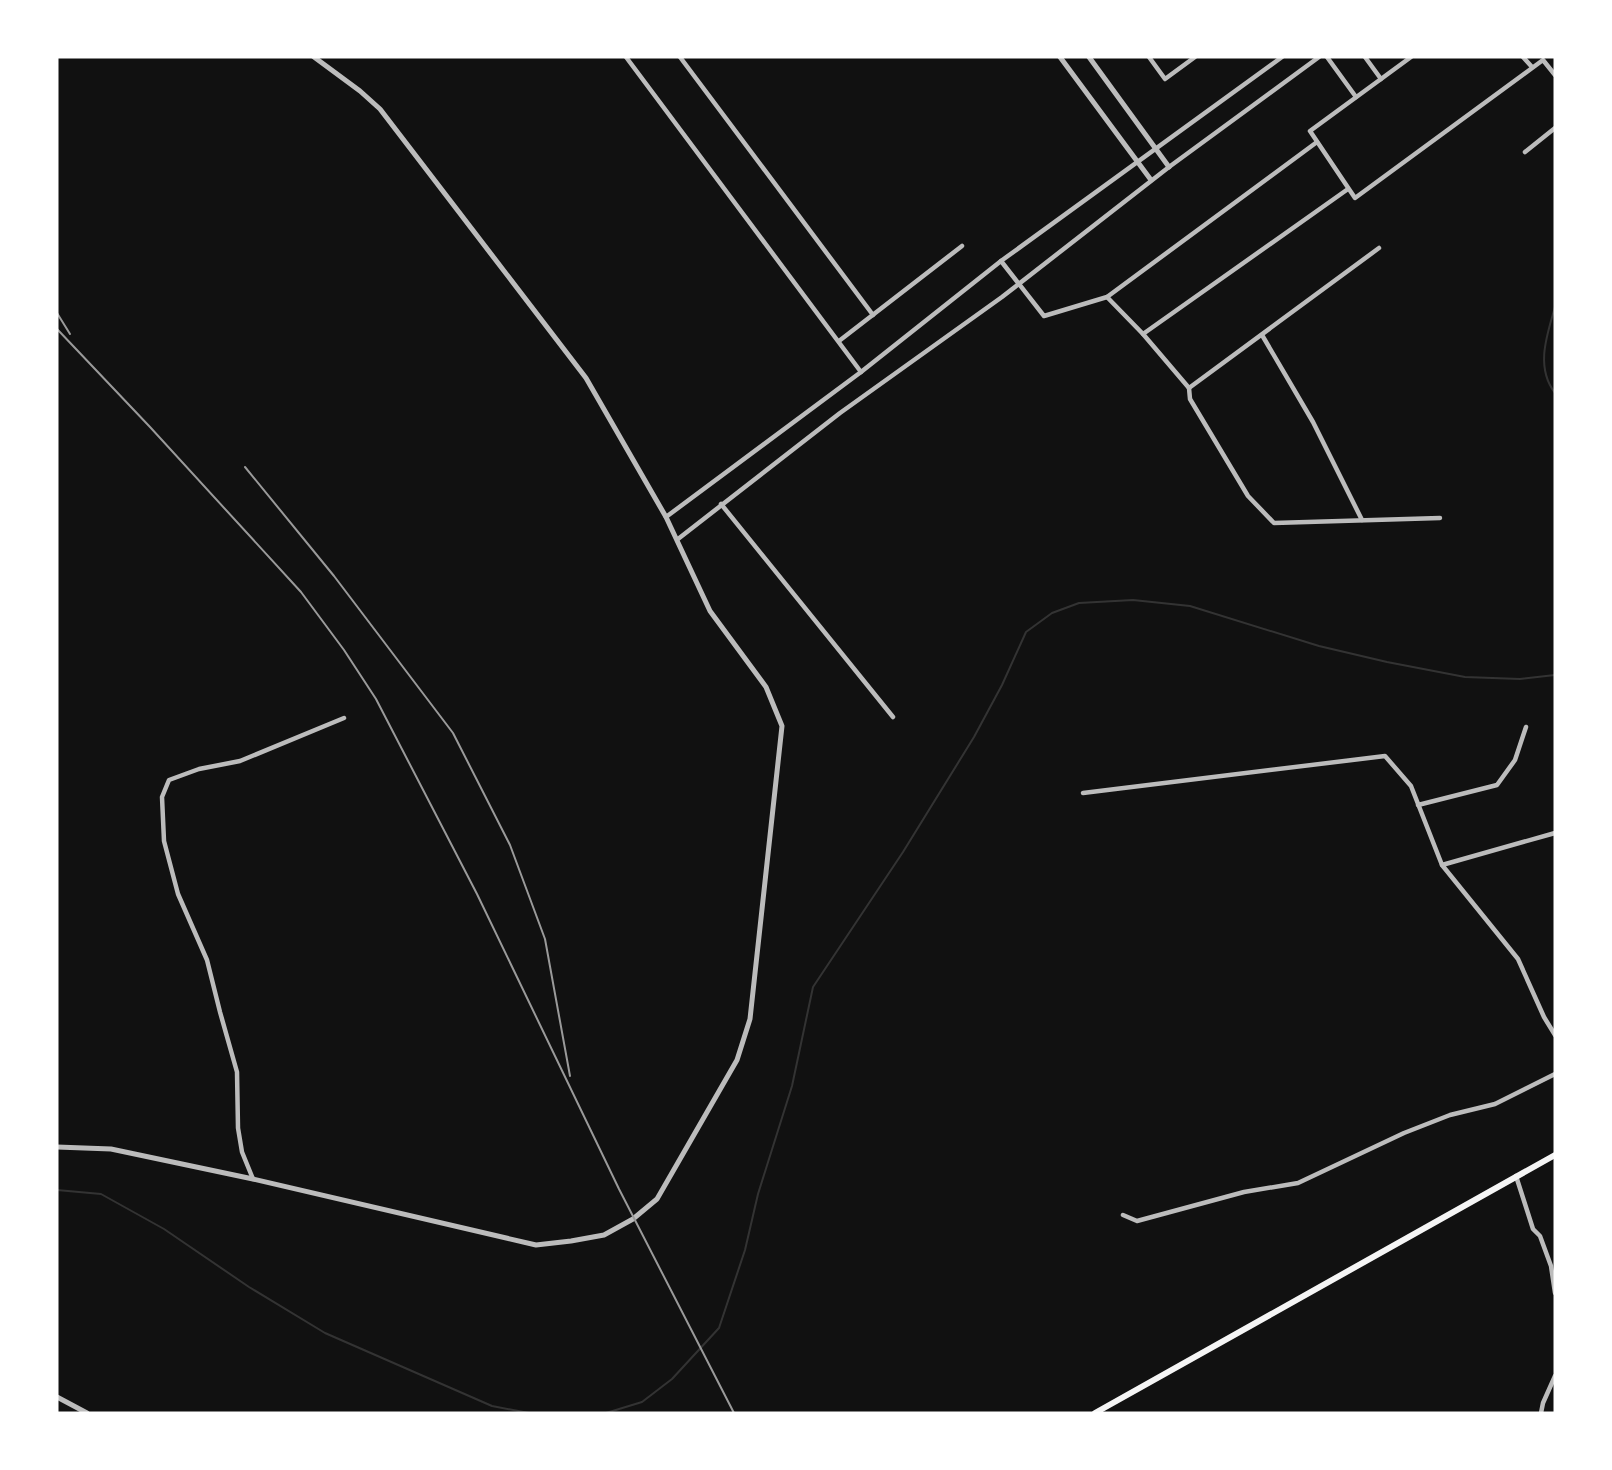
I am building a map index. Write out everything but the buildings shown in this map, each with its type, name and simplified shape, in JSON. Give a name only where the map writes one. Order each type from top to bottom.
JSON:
[{"type":"main road","points":[[1095,1413],[1555,1155]]},
{"type":"street","points":[[57,1147],[111,1149],[253,1179],[536,1245],[604,1235],[633,1219],[657,1199],[736,1060],[750,1019],[782,726],[766,687],[710,611],[678,539],[586,378],[380,109],[314,57]]},
{"type":"street","points":[[626,57],[861,372]]},
{"type":"street","points":[[680,57],[873,315]]},
{"type":"street","points":[[1060,57],[1151,180]]},
{"type":"street","points":[[1089,57],[1169,167]]},
{"type":"street","points":[[1149,57],[1166,79],[1195,57]]},
{"type":"street","points":[[666,518],[861,372],[1001,261],[1282,57]]},
{"type":"street","points":[[678,539],[840,413],[1019,284],[1151,180],[1319,57]]},
{"type":"street","points":[[1327,57],[1356,97]]},
{"type":"street","points":[[1365,57],[1381,79]]},
{"type":"street","points":[[1411,57],[1310,131],[1356,198],[1543,60],[1555,75]]},
{"type":"street","points":[[1523,57],[1532,67]]},
{"type":"street","points":[[1525,152],[1555,128]]},
{"type":"street","points":[[1001,261],[1044,316],[1107,297],[1317,142]]},
{"type":"street","points":[[1143,334],[1348,189]]},
{"type":"street","points":[[839,341],[962,246]]},
{"type":"street","points":[[1189,388],[1379,248]]},
{"type":"street","points":[[1107,297],[1143,334],[1189,388],[1190,399],[1248,496],[1274,523],[1440,518]]},
{"type":"street","points":[[1262,335],[1313,422],[1362,520]]},
{"type":"street","points":[[721,504],[893,717]]},
{"type":"street","points":[[253,1179],[242,1152],[238,1128],[237,1072],[207,960],[178,894],[164,841],[162,797],[169,780],[199,769],[240,761],[344,718]]},
{"type":"street","points":[[1418,805],[1497,785],[1515,760],[1526,727]]},
{"type":"street","points":[[1083,793],[1385,756],[1411,786],[1442,866],[1518,959],[1544,1017],[1555,1035]]},
{"type":"street","points":[[1442,866],[1555,833]]},
{"type":"street","points":[[1123,1215],[1137,1221],[1244,1192],[1298,1183],[1404,1133],[1450,1114],[1495,1104],[1555,1074]]},
{"type":"street","points":[[1516,1176],[1533,1229],[1540,1236],[1551,1266],[1555,1293]]},
{"type":"street","points":[[1541,1413],[1555,1376]]},
{"type":"street","points":[[57,1397],[87,1413]]},
{"type":"waterway","points":[[1555,307],[1544,351],[1545,373],[1555,393]]},
{"type":"waterway","points":[[606,1413],[642,1402],[672,1379],[719,1328],[745,1250],[758,1194],[792,1086],[813,987],[903,852],[974,737],[1002,685],[1026,632],[1052,613],[1079,603],[1133,600],[1190,606],[1319,646],[1465,677],[1520,679],[1555,675]]},
{"type":"waterway","points":[[57,1190],[101,1194],[164,1229],[249,1287],[325,1333],[492,1406],[529,1413]]},
{"type":"railway","points":[[57,313],[70,334]]},
{"type":"railway","points":[[57,329],[301,592],[344,650],[376,699],[477,894],[619,1189],[734,1413]]},
{"type":"railway","points":[[245,467],[334,576],[453,733],[510,845],[545,939],[570,1076]]}]
